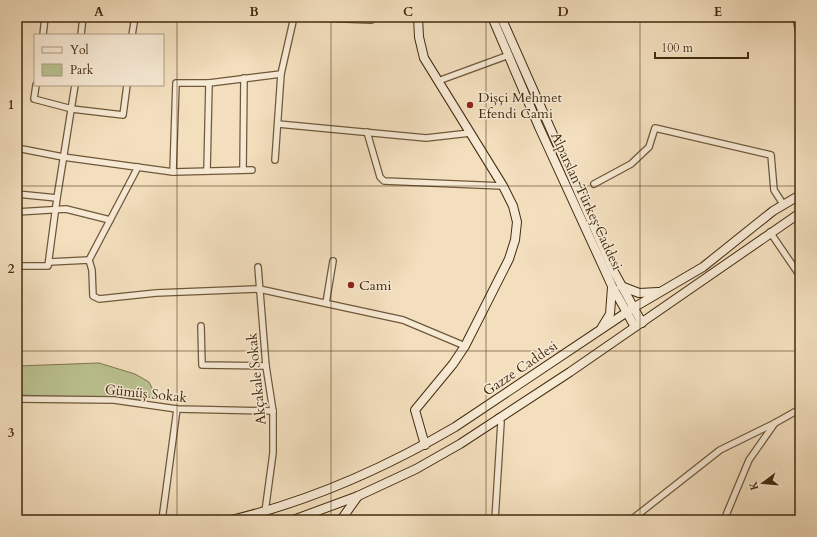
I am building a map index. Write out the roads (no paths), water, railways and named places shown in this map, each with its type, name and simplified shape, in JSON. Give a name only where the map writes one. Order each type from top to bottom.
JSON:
[{"type":"main road","points":[[418,17],[419,37],[424,58],[503,186],[513,206],[517,222],[515,240],[509,259],[465,346],[453,364],[415,410],[425,445]]},
{"type":"main road","name":"Alparslan Türkeş Caddesi","points":[[492,17],[539,127],[617,286],[638,325]]},
{"type":"main road","name":"Alparslan Türkeş Caddesi","points":[[501,17],[617,286]]},
{"type":"main road","name":"Gazze Caddesi","points":[[231,520],[265,512],[366,475],[425,445],[455,427],[658,292],[703,267],[783,204],[800,195]]},
{"type":"main road","name":"Gazze Caddesi","points":[[293,520],[358,496],[416,469],[460,444],[499,417],[570,372],[770,232],[800,213]]},
{"type":"main road","points":[[598,332],[610,314],[617,286],[639,293],[658,292]]},
{"type":"main road","points":[[341,520],[358,496]]},
{"type":"street","points":[[43,34],[45,17]]},
{"type":"street","points":[[81,34],[84,17]]},
{"type":"street","points":[[132,34],[134,17]]},
{"type":"street","points":[[275,160],[281,74],[294,18],[371,20],[371,17]]},
{"type":"street","points":[[796,17],[800,38]]},
{"type":"street","points":[[438,81],[509,55]]},
{"type":"street","points":[[173,172],[176,83],[209,83],[281,74]]},
{"type":"street","points":[[243,169],[244,78]]},
{"type":"street","points":[[207,171],[209,83]]},
{"type":"street","points":[[36,86],[34,99],[72,109],[123,115],[126,86]]},
{"type":"street","points":[[17,266],[48,266],[55,208],[75,86]]},
{"type":"street","points":[[278,124],[426,138],[470,133]]},
{"type":"street","points":[[594,184],[631,164],[649,147],[655,128],[771,155],[774,190],[783,204]]},
{"type":"street","points":[[367,132],[380,177],[384,181],[503,186]]},
{"type":"street","points":[[17,148],[64,157],[173,172],[243,169],[252,170]]},
{"type":"street","points":[[138,167],[89,260],[92,270],[94,296],[99,299],[156,293],[258,289],[403,320],[465,346]]},
{"type":"street","points":[[17,194],[57,198]]},
{"type":"street","points":[[17,212],[55,208],[66,209],[110,220]]},
{"type":"street","points":[[770,232],[800,276]]},
{"type":"street","points":[[49,262],[89,260]]},
{"type":"street","points":[[326,303],[333,261]]},
{"type":"street","name":"Akçakale Sokak","points":[[258,267],[258,289],[266,366],[273,411],[273,453],[265,512]]},
{"type":"street","points":[[201,326],[202,365],[266,366]]},
{"type":"street","name":"Gümüş Sokak","points":[[17,399],[114,400],[177,409],[273,411]]},
{"type":"street","points":[[162,520],[177,409]]},
{"type":"street","points":[[631,520],[720,450],[800,409]]},
{"type":"street","points":[[495,520],[501,422],[499,417]]},
{"type":"street","points":[[724,520],[749,460],[775,423]]},
{"type":"place","name":"Dişçi Mehmet Efendi Cami","points":[[470,105]]},
{"type":"place","name":"Cami","points":[[351,285]]}]
